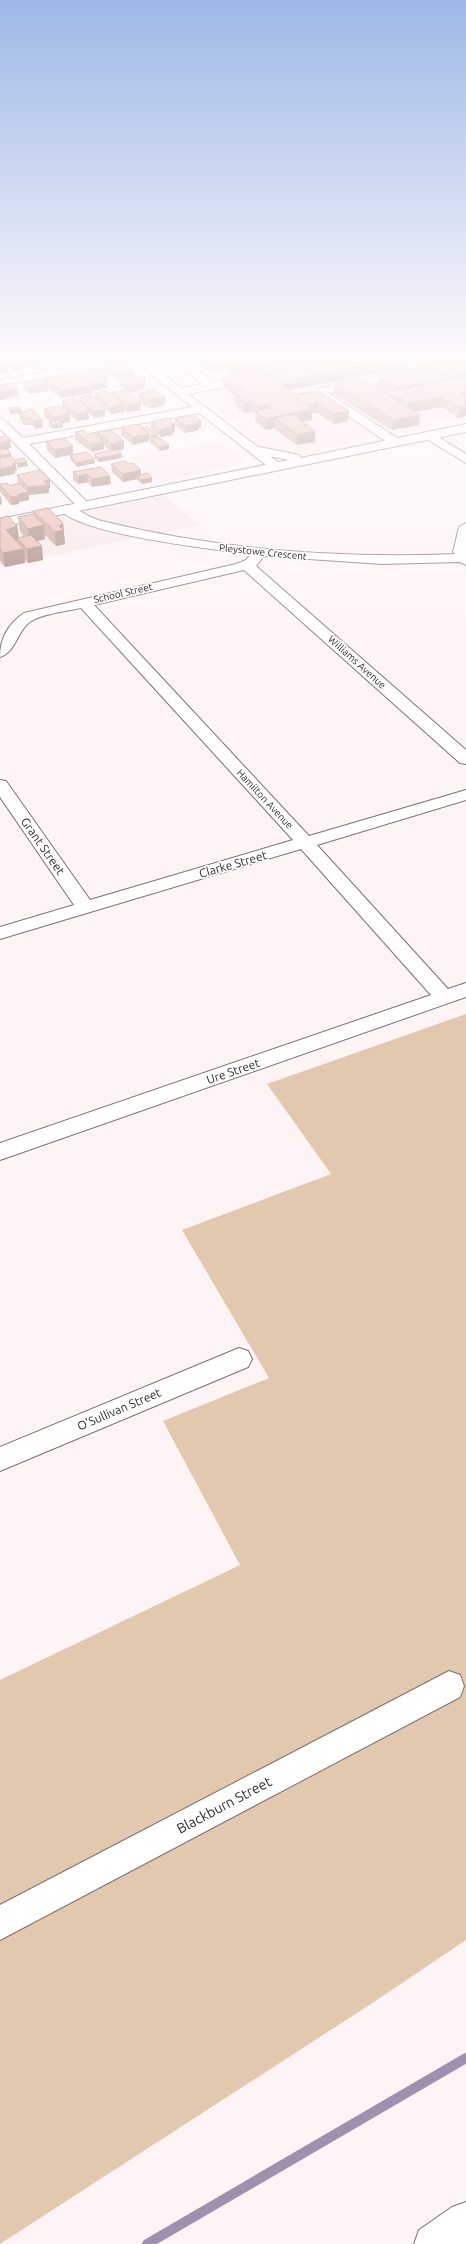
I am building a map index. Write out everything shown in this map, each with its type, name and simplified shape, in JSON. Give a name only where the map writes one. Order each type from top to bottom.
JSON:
[{"type":"main road","points":[[44,466],[84,505]]},
{"type":"main road","points":[[0,523],[275,466]]},
{"type":"main road","name":"Pleystowe Crescent","points":[[66,509],[75,516],[123,529],[259,553],[379,560],[465,559]]},
{"type":"main road","points":[[465,559],[460,549],[466,527]]},
{"type":"main road","points":[[247,565],[255,560],[259,553]]},
{"type":"main road","name":"School Street","points":[[0,652],[6,647],[15,628],[23,620],[36,613],[247,565]]},
{"type":"main road","name":"Williams Avenue","points":[[247,565],[466,759]]},
{"type":"main road","name":"Hamilton Avenue","points":[[82,602],[445,998]]},
{"type":"main road","name":"Grant Street","points":[[0,784],[85,907]]},
{"type":"main road","name":"Clarke Street","points":[[0,933],[466,795]]},
{"type":"main road","name":"Ure Street","points":[[0,1152],[466,990]]},
{"type":"main road","name":"O'Sullivan Street","points":[[0,1459],[239,1359]]},
{"type":"main road","name":"Blackburn Street","points":[[0,1923],[449,1686]]},
{"type":"main road","points":[[433,2244],[466,2221]]},
{"type":"shaded area","points":[[141,466],[230,466],[160,483]]},
{"type":"shaded area","points":[[164,495],[199,525],[0,567],[0,528]]},
{"type":"shaded area","points":[[466,1014],[466,1940],[374,2002],[0,2244],[0,1680],[240,1565],[163,1421],[269,1378],[182,1230],[331,1174],[267,1084]]},
{"type":"building","points":[[0,466],[14,466],[0,469]]},
{"type":"building","points":[[113,466],[136,466],[141,470],[123,474]]},
{"type":"building","points":[[101,467],[110,476],[92,479],[87,474],[78,476],[73,472]]},
{"type":"building","points":[[40,470],[50,480],[44,481],[49,485],[28,487],[17,475]]},
{"type":"building","points":[[148,473],[152,478],[141,480],[137,476]]},
{"type":"building","points":[[7,483],[10,486],[19,483],[29,492],[18,494],[19,496],[10,497],[0,485]]},
{"type":"building","points":[[48,508],[63,523],[59,526],[64,530],[55,532],[33,511]]},
{"type":"building","points":[[33,514],[44,525],[28,529],[18,517]]},
{"type":"building","points":[[8,516],[17,526],[6,530],[24,549],[3,553],[0,549],[0,518]]},
{"type":"building","points":[[31,535],[42,546],[27,549],[17,538]]},
{"type":"waterway","points":[[147,2244],[466,2058]]}]
